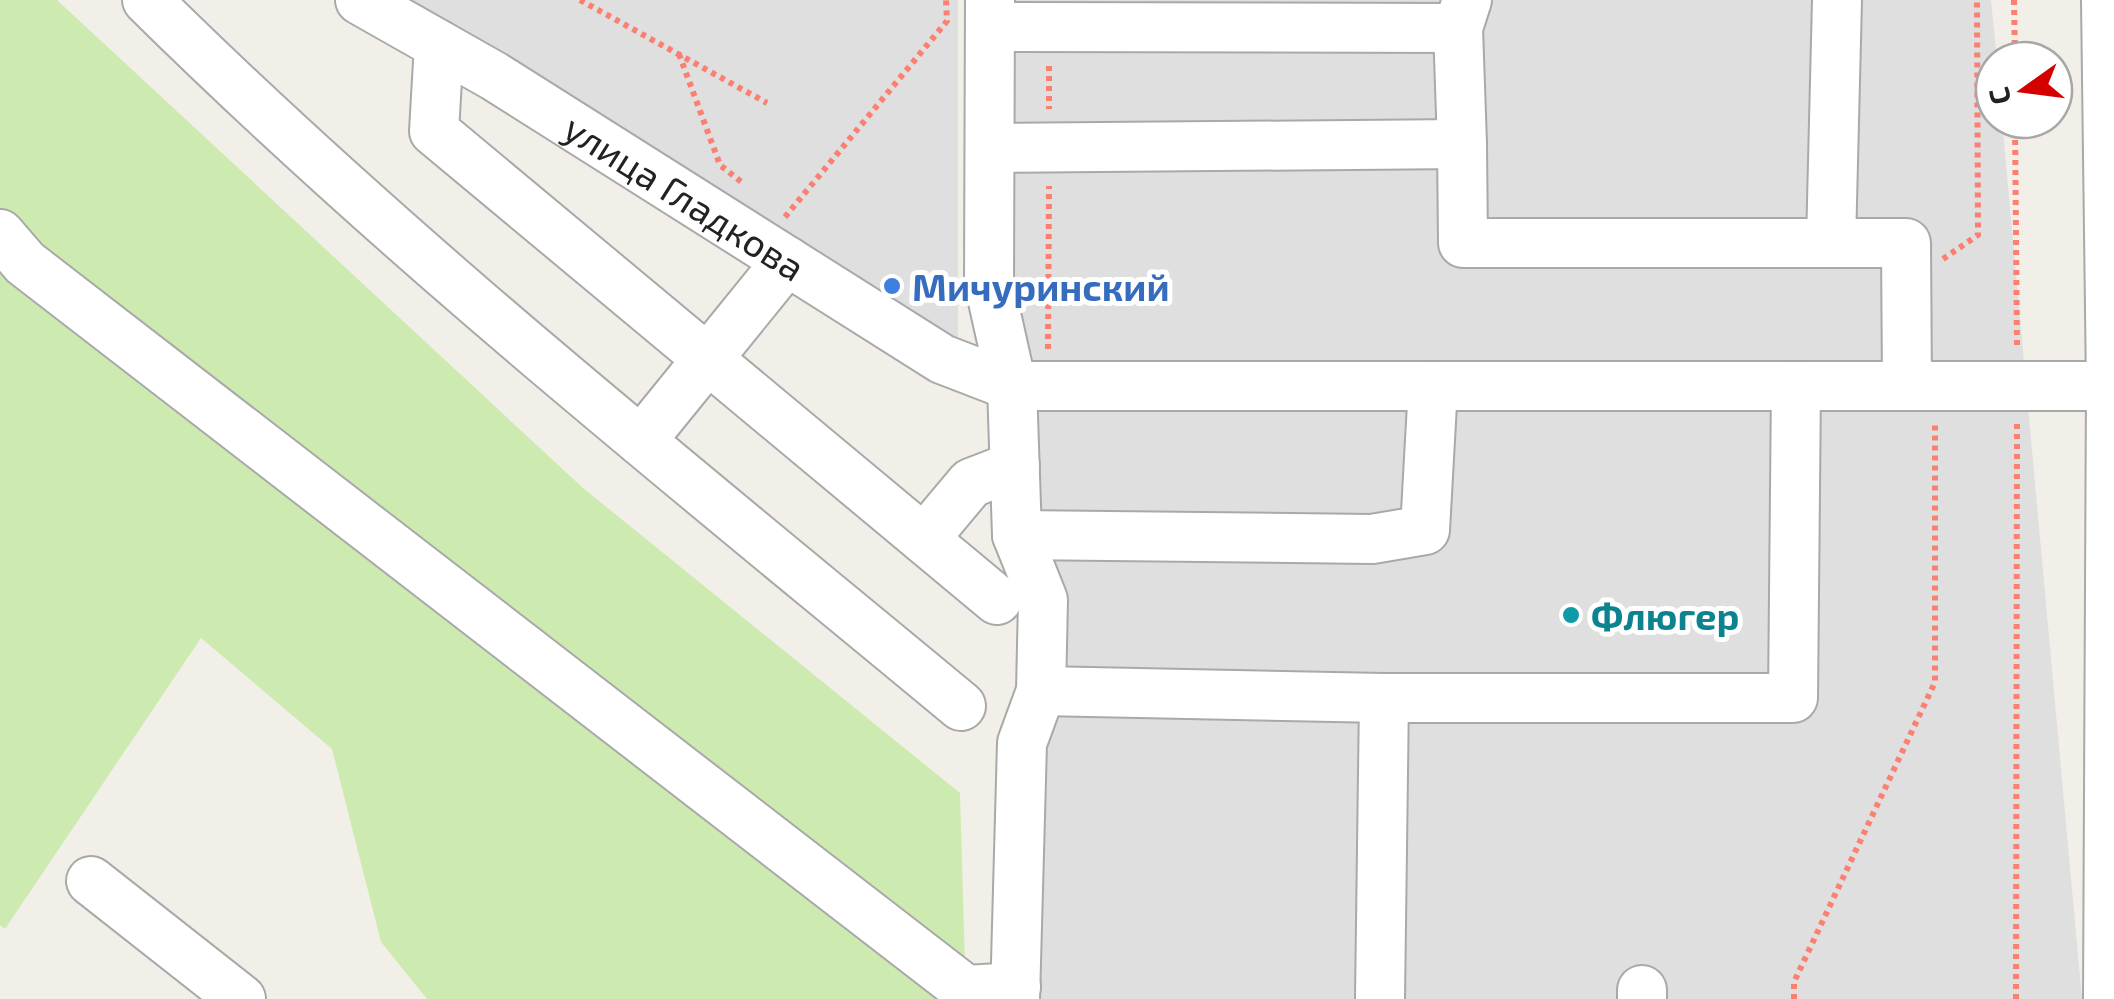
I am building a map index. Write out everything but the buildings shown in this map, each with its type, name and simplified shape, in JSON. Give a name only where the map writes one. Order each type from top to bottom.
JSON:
[{"type":"street","points":[[147,0],[244,96],[641,440],[961,706]]},
{"type":"street","name":"улица Гладкова","points":[[360,0],[439,45],[942,360],[1030,386]]},
{"type":"street","points":[[1831,243],[1837,0]]},
{"type":"street","points":[[2106,0],[2111,386],[2108,999]]},
{"type":"street","points":[[0,234],[25,263],[966,990],[1016,993],[1022,744],[1040,692],[1042,600],[1017,535],[1015,466],[1030,386],[989,283],[990,13],[1049,27],[1463,14],[1463,243],[1906,243],[1921,386]]},
{"type":"street","points":[[439,45],[434,131],[997,600]]},
{"type":"street","points":[[990,148],[1462,144]]},
{"type":"street","points":[[641,440],[787,262]]},
{"type":"street","points":[[1030,386],[2111,386]]},
{"type":"street","points":[[1017,535],[1372,539],[1425,530],[1433,386]]},
{"type":"street","points":[[1040,692],[1384,698],[1793,698],[1796,386]]},
{"type":"street","points":[[924,539],[972,484],[1015,466]]},
{"type":"street","points":[[1380,999],[1384,698]]},
{"type":"street","points":[[91,881],[241,999]]},
{"type":"path","points":[[580,0],[767,102]]},
{"type":"path","points":[[772,207],[786,218],[947,21],[946,0]]},
{"type":"path","points":[[1934,265],[1978,235],[1977,0]]},
{"type":"path","points":[[2014,0],[2015,40]]},
{"type":"path","points":[[1030,386],[1050,146],[1049,27]]},
{"type":"path","points":[[679,54],[720,164],[746,186]]},
{"type":"path","points":[[2015,140],[2016,999]]},
{"type":"path","points":[[1794,999],[1794,982],[1935,682],[1921,386]]},
{"type":"shaded area","points":[[353,0],[958,0],[958,351]]},
{"type":"shaded area","points":[[1006,0],[1991,0],[1995,40],[1974,40],[1974,140],[2004,140],[2082,999],[1031,999],[1036,410],[1008,307]]},
{"type":"green space","points":[[0,0],[57,0],[583,488],[960,793],[966,999],[427,999],[381,942],[332,749],[201,638],[5,929],[0,925]]},
{"type":"place","name":"Мичуринский","points":[[892,286]]},
{"type":"place","name":"Флюгер","points":[[1571,615]]}]
